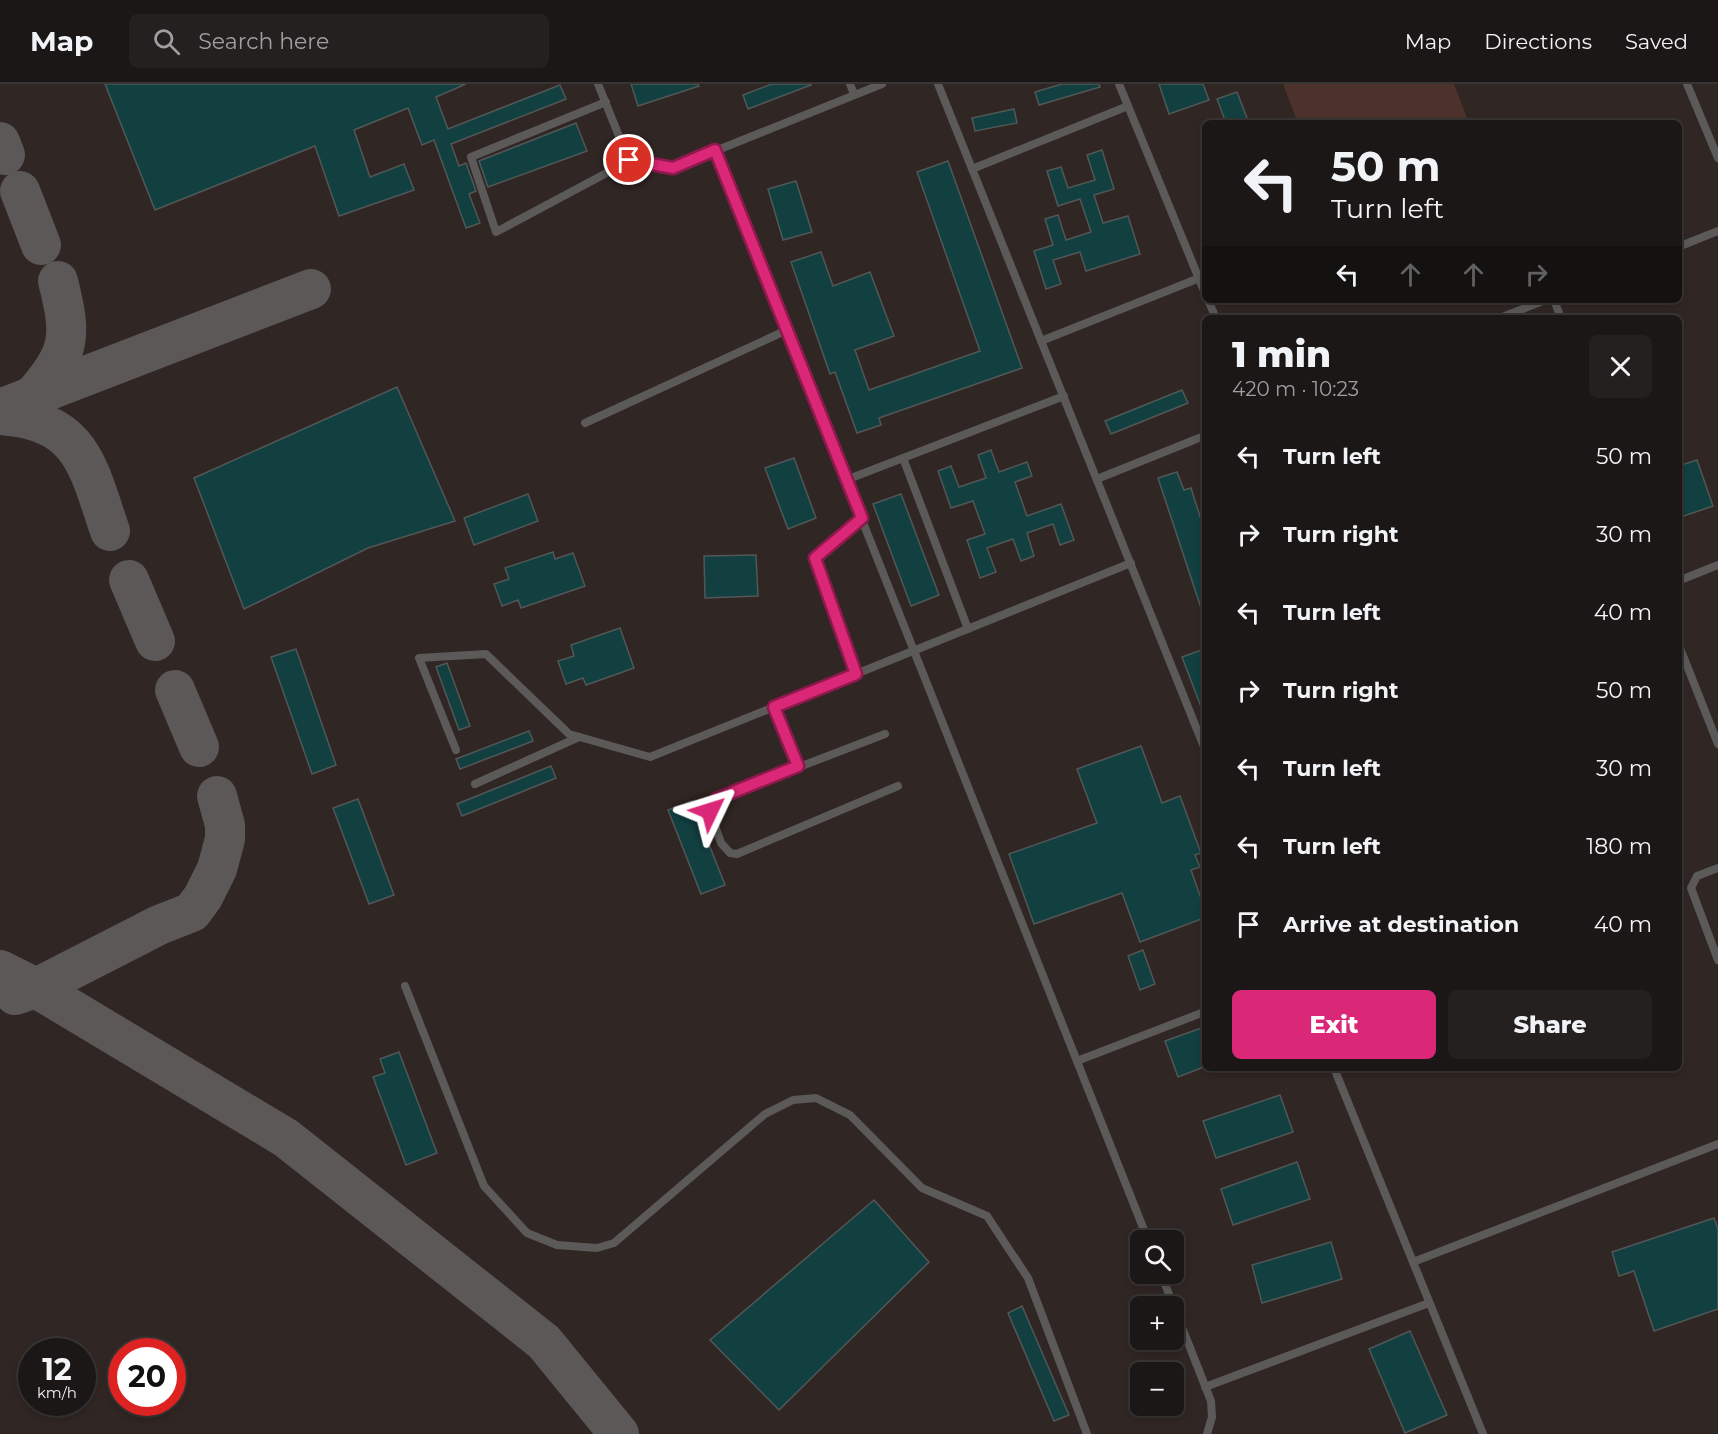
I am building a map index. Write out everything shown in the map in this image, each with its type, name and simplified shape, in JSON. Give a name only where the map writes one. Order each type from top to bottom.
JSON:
[{"type":"lane","points":[[598,84],[629,160]]},
{"type":"lane","points":[[850,84],[855,93]]},
{"type":"lane","points":[[606,102],[471,157],[496,232],[629,160],[673,168],[882,84]]},
{"type":"lane","points":[[938,84],[1202,742]]},
{"type":"lane","points":[[1041,341],[1202,277],[1119,84]]},
{"type":"lane","points":[[1688,84],[1718,158]]},
{"type":"lane","points":[[972,169],[1128,105]]},
{"type":"lane","points":[[715,150],[1144,1230]]},
{"type":"lane","points":[[1682,245],[1718,231]]},
{"type":"lane","points":[[1508,315],[1538,303]]},
{"type":"lane","points":[[585,423],[787,330]]},
{"type":"lane","points":[[846,480],[1064,396]]},
{"type":"lane","points":[[1097,479],[1202,437]]},
{"type":"lane","points":[[903,458],[969,629]]},
{"type":"lane","points":[[856,674],[815,558],[862,518]]},
{"type":"lane","points":[[456,750],[419,658],[486,654],[569,734],[650,758],[1131,563]]},
{"type":"lane","points":[[1682,579],[1718,565]]},
{"type":"lane","points":[[1682,654],[1718,744]]},
{"type":"lane","points":[[774,707],[798,766]]},
{"type":"lane","points":[[885,734],[798,766],[713,802],[710,811],[725,849],[730,853],[743,852],[898,786]]},
{"type":"lane","points":[[475,784],[579,737]]},
{"type":"lane","points":[[1718,868],[1697,876],[1691,888],[1718,960]]},
{"type":"lane","points":[[405,986],[484,1186],[527,1233],[557,1245],[597,1248],[614,1243],[765,1114],[793,1100],[816,1098],[850,1116],[922,1188],[987,1216],[1028,1278],[1087,1434]]},
{"type":"lane","points":[[1077,1061],[1202,1013]]},
{"type":"lane","points":[[1335,1071],[1483,1434]]},
{"type":"lane","points":[[1413,1262],[1718,1144]]},
{"type":"lane","points":[[1165,1284],[1212,1409],[1207,1434]]},
{"type":"lane","points":[[1205,1387],[1429,1303]]},
{"type":"shaded area","points":[[0,84],[1718,84],[1718,1434],[0,1434]]},
{"type":"shaded area","points":[[1283,84],[1454,84],[1468,120],[1297,120]]},
{"type":"building","points":[[105,84],[466,84],[436,97],[448,129],[560,85],[566,99],[451,144],[459,166],[466,163],[476,191],[469,194],[480,223],[466,228],[434,140],[422,145],[408,108],[354,130],[370,177],[404,164],[414,190],[339,216],[315,146],[155,210]]},
{"type":"building","points":[[631,84],[698,84],[699,86],[638,106]]},
{"type":"building","points":[[772,84],[811,85],[748,109],[743,95]]},
{"type":"building","points":[[1062,84],[1099,84],[1100,87],[1039,105],[1035,92]]},
{"type":"building","points":[[1159,84],[1203,84],[1209,100],[1169,114]]},
{"type":"building","points":[[1237,92],[1248,120],[1225,120],[1217,99]]},
{"type":"building","points":[[1014,109],[1017,123],[975,131],[972,118]]},
{"type":"building","points":[[576,123],[587,151],[488,187],[479,161]]},
{"type":"building","points":[[1102,150],[1114,189],[1094,195],[1103,223],[1128,216],[1140,254],[1086,271],[1080,252],[1053,260],[1061,284],[1046,289],[1034,251],[1053,245],[1045,219],[1058,215],[1066,240],[1091,232],[1080,199],[1058,206],[1047,171],[1061,167],[1068,188],[1095,180],[1087,155]]},
{"type":"building","points":[[948,161],[1022,368],[879,418],[881,425],[857,433],[835,372],[830,374],[791,262],[821,252],[833,286],[870,272],[894,336],[855,350],[869,390],[980,351],[917,172]]},
{"type":"building","points":[[796,181],[812,232],[783,240],[768,189]]},
{"type":"building","points":[[397,387],[455,521],[368,548],[244,609],[194,478]]},
{"type":"building","points":[[1182,390],[1188,403],[1111,434],[1105,421]]},
{"type":"building","points":[[991,450],[999,472],[1027,462],[1032,476],[1015,482],[1027,516],[1061,504],[1074,540],[1060,545],[1053,524],[1027,533],[1034,556],[1021,561],[1013,539],[987,548],[996,572],[980,578],[967,540],[985,534],[973,501],[951,508],[938,471],[951,466],[959,487],[986,478],[978,455]]},
{"type":"building","points":[[794,458],[816,518],[788,529],[765,468]]},
{"type":"building","points":[[1697,460],[1713,506],[1682,517],[1682,465]]},
{"type":"building","points":[[1177,472],[1184,490],[1191,488],[1202,523],[1202,611],[1158,478]]},
{"type":"building","points":[[528,494],[538,521],[474,545],[464,518]]},
{"type":"building","points":[[901,494],[939,595],[911,606],[873,504]]},
{"type":"building","points":[[553,552],[555,559],[573,553],[585,586],[521,608],[518,600],[502,606],[494,584],[509,579],[505,568]]},
{"type":"building","points":[[756,555],[758,596],[705,598],[704,556]]},
{"type":"building","points":[[620,628],[634,668],[586,685],[583,678],[566,684],[558,661],[574,656],[571,645]]},
{"type":"building","points":[[296,649],[336,765],[312,774],[271,657]]},
{"type":"building","points":[[1202,650],[1202,709],[1182,657]]},
{"type":"building","points":[[447,663],[470,726],[459,730],[436,667]]},
{"type":"building","points":[[529,731],[533,741],[460,769],[456,759]]},
{"type":"building","points":[[1141,746],[1162,803],[1180,796],[1201,853],[1195,855],[1200,867],[1191,870],[1202,901],[1202,919],[1140,942],[1122,893],[1034,924],[1009,854],[1097,823],[1077,769]]},
{"type":"building","points":[[551,766],[556,778],[462,816],[457,804]]},
{"type":"building","points":[[358,799],[394,895],[369,904],[333,808]]},
{"type":"building","points":[[692,801],[725,885],[701,894],[668,810]]},
{"type":"building","points":[[1143,950],[1155,984],[1140,990],[1128,956]]},
{"type":"building","points":[[1202,1028],[1202,1068],[1178,1077],[1165,1041]]},
{"type":"building","points":[[399,1052],[437,1153],[406,1165],[373,1077],[385,1073],[380,1059]]},
{"type":"building","points":[[1280,1095],[1293,1132],[1216,1158],[1203,1121]]},
{"type":"building","points":[[1297,1162],[1310,1199],[1233,1225],[1221,1189]]},
{"type":"building","points":[[874,1200],[929,1262],[779,1410],[710,1340]]},
{"type":"building","points":[[1714,1218],[1718,1229],[1718,1309],[1654,1331],[1634,1271],[1619,1276],[1612,1252]]},
{"type":"building","points":[[1331,1242],[1342,1279],[1262,1303],[1252,1265]]},
{"type":"building","points":[[1022,1306],[1069,1415],[1054,1421],[1008,1313]]},
{"type":"building","points":[[1410,1331],[1447,1415],[1405,1433],[1369,1349]]},
{"type":"taxiway","points":[[0,142],[5,155]]},
{"type":"taxiway","points":[[20,191],[41,245]]},
{"type":"taxiway","points":[[28,398],[33,396],[46,381],[65,343],[65,316],[58,281]]},
{"type":"taxiway","points":[[0,409],[311,289]]},
{"type":"taxiway","points":[[0,415],[27,419],[49,426],[65,437],[87,466],[110,531]]},
{"type":"taxiway","points":[[129,580],[155,641]]},
{"type":"taxiway","points":[[175,690],[199,747]]},
{"type":"taxiway","points":[[15,995],[36,988],[159,925],[192,912],[203,897],[217,869],[225,839],[225,825],[217,796]]},
{"type":"taxiway","points":[[0,970],[36,988],[286,1138],[544,1342],[619,1434]]},
{"type":"route","points":[[629,160],[673,168],[715,150],[862,518],[815,558],[856,674],[774,707],[798,766],[716,799],[710,811]]}]
